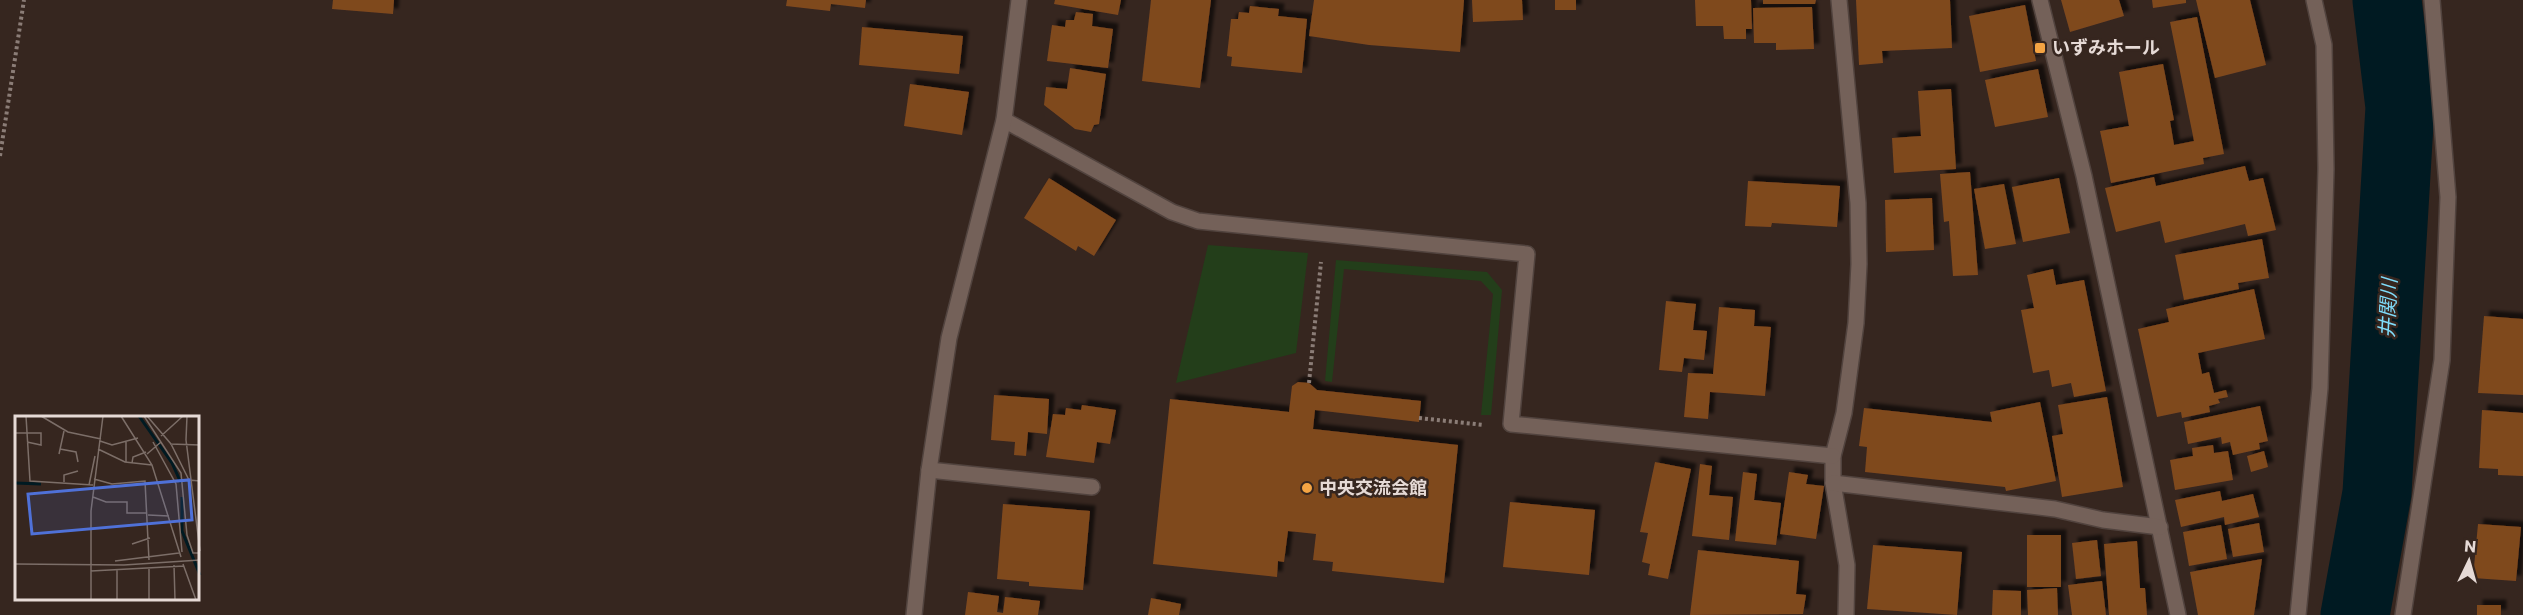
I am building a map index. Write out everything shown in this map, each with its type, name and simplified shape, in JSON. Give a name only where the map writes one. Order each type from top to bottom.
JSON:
[{"type":"street","points":[[914,615],[929,470],[950,338],[1004,120],[1019,0]]},
{"type":"street","points":[[1839,0],[1858,203],[1859,264],[1856,323],[1844,414],[1833,456],[1833,483],[1847,565],[1846,615]]},
{"type":"street","points":[[2040,0],[2084,176],[2178,615]]},
{"type":"street","points":[[2298,615],[2320,388],[2326,169],[2324,45],[2314,0]]},
{"type":"street","points":[[2403,615],[2442,360],[2448,197],[2432,0]]},
{"type":"street","points":[[1004,120],[1185,218],[1211,224],[1527,254],[1511,424],[1833,456]]},
{"type":"street","points":[[929,470],[1092,487]]},
{"type":"street","points":[[1833,483],[2055,509],[2103,520],[2160,527]]},
{"type":"path","points":[[0,156],[24,0]]},
{"type":"path","points":[[1309,383],[1324,234]]},
{"type":"path","points":[[1419,418],[1489,425],[1511,424]]},
{"type":"green space","points":[[1208,245],[1308,253],[1296,353],[1176,383]]},
{"type":"green space","points":[[1336,260],[1487,272],[1502,290],[1491,415],[1481,415],[1493,294],[1481,281],[1344,269],[1332,382],[1325,381]]},
{"type":"building","points":[[333,0],[394,0],[393,14],[332,9]]},
{"type":"building","points":[[787,0],[866,0],[865,8],[831,4],[830,11],[786,6]]},
{"type":"building","points":[[1055,0],[1121,0],[1118,15],[1054,4]]},
{"type":"building","points":[[1151,0],[1211,0],[1200,88],[1142,81]]},
{"type":"building","points":[[1314,0],[1464,0],[1460,52],[1369,45],[1309,36]]},
{"type":"building","points":[[1472,0],[1522,0],[1523,20],[1473,22]]},
{"type":"building","points":[[1555,0],[1576,0],[1576,10],[1555,10]]},
{"type":"building","points":[[1695,0],[1751,0],[1752,29],[1746,29],[1746,39],[1724,39],[1723,26],[1696,26]]},
{"type":"building","points":[[1763,0],[1816,0],[1815,4],[1763,4]]},
{"type":"building","points":[[1856,0],[1950,0],[1952,48],[1882,51],[1883,63],[1859,65]]},
{"type":"building","points":[[2061,0],[2119,0],[2124,16],[2070,32]]},
{"type":"building","points":[[2152,0],[2186,0],[2186,3],[2153,8]]},
{"type":"building","points":[[2196,0],[2250,0],[2266,65],[2215,78]]},
{"type":"building","points":[[2025,5],[2036,61],[1980,72],[1969,16]]},
{"type":"building","points":[[1250,6],[1279,9],[1278,16],[1307,19],[1302,73],[1231,66],[1232,57],[1227,56],[1231,19],[1238,19],[1239,12],[1249,13]]},
{"type":"building","points":[[1812,7],[1814,49],[1776,50],[1776,43],[1754,43],[1753,8]]},
{"type":"building","points":[[1076,12],[1093,14],[1092,26],[1113,29],[1108,68],[1047,61],[1052,25],[1065,27],[1066,20],[1074,20]]},
{"type":"building","points":[[2197,17],[2224,154],[2203,158],[2204,164],[2111,183],[2100,131],[2129,126],[2119,72],[2163,64],[2174,120],[2170,121],[2174,145],[2194,141],[2170,22]]},
{"type":"building","points":[[862,27],[963,36],[959,74],[859,65]]},
{"type":"building","points":[[1070,68],[1106,74],[1099,124],[1094,125],[1091,132],[1075,129],[1044,105],[1046,87],[1067,89]]},
{"type":"building","points":[[2038,69],[2048,117],[1995,127],[1985,80]]},
{"type":"building","points":[[910,84],[969,92],[962,135],[904,126]]},
{"type":"building","points":[[1951,89],[1956,169],[1894,173],[1892,138],[1921,136],[1918,91]]},
{"type":"building","points":[[2245,166],[2249,181],[2263,178],[2276,230],[2248,236],[2245,224],[2165,243],[2160,221],[2116,232],[2105,188],[2154,177],[2156,186]]},
{"type":"building","points":[[1970,172],[1978,275],[1953,276],[1949,221],[1944,222],[1940,174]]},
{"type":"building","points":[[1049,178],[1116,220],[1094,256],[1078,246],[1076,251],[1024,218]]},
{"type":"building","points":[[2059,178],[2070,233],[2023,242],[2012,187]]},
{"type":"building","points":[[1748,181],[1840,186],[1837,227],[1772,223],[1771,227],[1745,226]]},
{"type":"building","points":[[2004,184],[2016,244],[1985,249],[1974,189]]},
{"type":"building","points":[[1932,198],[1934,250],[1886,252],[1885,200]]},
{"type":"building","points":[[2262,239],[2269,278],[2238,283],[2239,289],[2184,300],[2175,255]]},
{"type":"building","points":[[2053,269],[2056,285],[2084,280],[2106,391],[2074,397],[2071,383],[2052,387],[2049,370],[2033,373],[2021,310],[2034,308],[2027,275]]},
{"type":"building","points":[[2254,289],[2265,339],[2198,353],[2202,374],[2209,372],[2214,393],[2226,390],[2228,397],[2218,399],[2220,403],[2209,406],[2210,412],[2182,418],[2181,412],[2157,417],[2138,329],[2169,322],[2166,309]]},
{"type":"building","points":[[1666,301],[1696,304],[1693,330],[1707,331],[1704,360],[1684,358],[1682,372],[1659,370]]},
{"type":"building","points":[[1719,307],[1755,310],[1754,326],[1771,327],[1765,396],[1710,392],[1708,419],[1684,417],[1688,373],[1713,374]]},
{"type":"building","points":[[2484,316],[2523,319],[2523,395],[2478,393]]},
{"type":"building","name":"中央交流会館","points":[[1298,382],[1309,383],[1317,390],[1421,401],[1419,422],[1315,410],[1313,429],[1458,445],[1444,583],[1332,571],[1333,562],[1313,560],[1316,534],[1288,531],[1284,562],[1278,561],[1277,577],[1153,564],[1170,399],[1289,412],[1292,386]]},
{"type":"building","points":[[994,395],[1049,399],[1047,434],[1028,432],[1026,456],[1014,455],[1015,442],[991,440]]},
{"type":"building","points":[[2107,397],[2123,487],[2062,497],[2052,436],[2063,434],[2058,405]]},
{"type":"building","points":[[2040,402],[2056,481],[2006,491],[2005,487],[1865,472],[1867,447],[1859,446],[1864,408],[1992,422],[1990,412]]},
{"type":"building","points":[[1082,405],[1116,410],[1110,444],[1097,442],[1094,463],[1046,457],[1053,414],[1065,415],[1066,408],[1081,410]]},
{"type":"building","points":[[2260,406],[2268,441],[2259,443],[2260,449],[2233,455],[2230,442],[2222,444],[2221,437],[2188,444],[2184,422]]},
{"type":"building","points":[[2482,410],[2523,413],[2523,476],[2498,475],[2498,469],[2479,468]]},
{"type":"building","points":[[2213,445],[2214,453],[2228,451],[2233,480],[2175,490],[2170,460],[2193,456],[2192,448]]},
{"type":"building","points":[[2264,451],[2268,467],[2251,472],[2247,456]]},
{"type":"building","points":[[1655,462],[1691,469],[1668,579],[1648,575],[1650,564],[1642,562],[1648,533],[1640,532]]},
{"type":"building","points":[[1700,464],[1712,466],[1709,495],[1733,497],[1729,540],[1692,536]]},
{"type":"building","points":[[1743,472],[1757,474],[1754,500],[1781,503],[1776,545],[1735,541]]},
{"type":"building","points":[[1789,472],[1808,475],[1806,484],[1824,486],[1816,539],[1780,534]]},
{"type":"building","points":[[2220,491],[2222,501],[2253,494],[2259,517],[2225,525],[2224,517],[2181,527],[2175,500]]},
{"type":"building","points":[[1510,502],[1595,510],[1589,575],[1503,567]]},
{"type":"building","points":[[1003,504],[1090,511],[1083,590],[1029,586],[1029,582],[997,579]]},
{"type":"building","points":[[2259,523],[2264,552],[2233,557],[2228,529]]},
{"type":"building","points":[[2478,524],[2521,527],[2516,581],[2473,578]]},
{"type":"building","points":[[2221,525],[2227,559],[2189,566],[2183,532]]},
{"type":"building","points":[[2027,535],[2061,535],[2061,587],[2027,587]]},
{"type":"building","points":[[2097,540],[2101,576],[2076,579],[2072,543]]},
{"type":"building","points":[[2137,541],[2140,588],[2145,588],[2147,615],[2109,615],[2104,544]]},
{"type":"building","points":[[1873,545],[1962,552],[1957,615],[1867,609]]},
{"type":"building","points":[[1698,550],[1799,561],[1796,594],[1806,595],[1803,614],[1690,615]]},
{"type":"building","points":[[2262,559],[2254,615],[2198,615],[2190,572]]},
{"type":"building","points":[[2102,581],[2106,615],[2072,615],[2068,585]]},
{"type":"building","points":[[2057,588],[2058,615],[2028,615],[2027,590]]},
{"type":"building","points":[[1993,590],[2021,591],[2021,615],[1992,615]]},
{"type":"building","points":[[968,592],[999,596],[997,612],[1003,613],[1005,597],[1040,601],[1038,615],[965,615]]},
{"type":"building","points":[[1151,598],[1181,604],[1179,615],[1148,615]]},
{"type":"building","points":[[2477,605],[2501,605],[2501,615],[2477,615]]},
{"type":"waterway","name":"井関川","points":[[2355,615],[2377,493],[2400,107],[2387,0]]},
{"type":"place","name":"いずみホール","points":[[2040,48]]},
{"type":"place","name":"中央交流会館","points":[[1307,488]]}]
